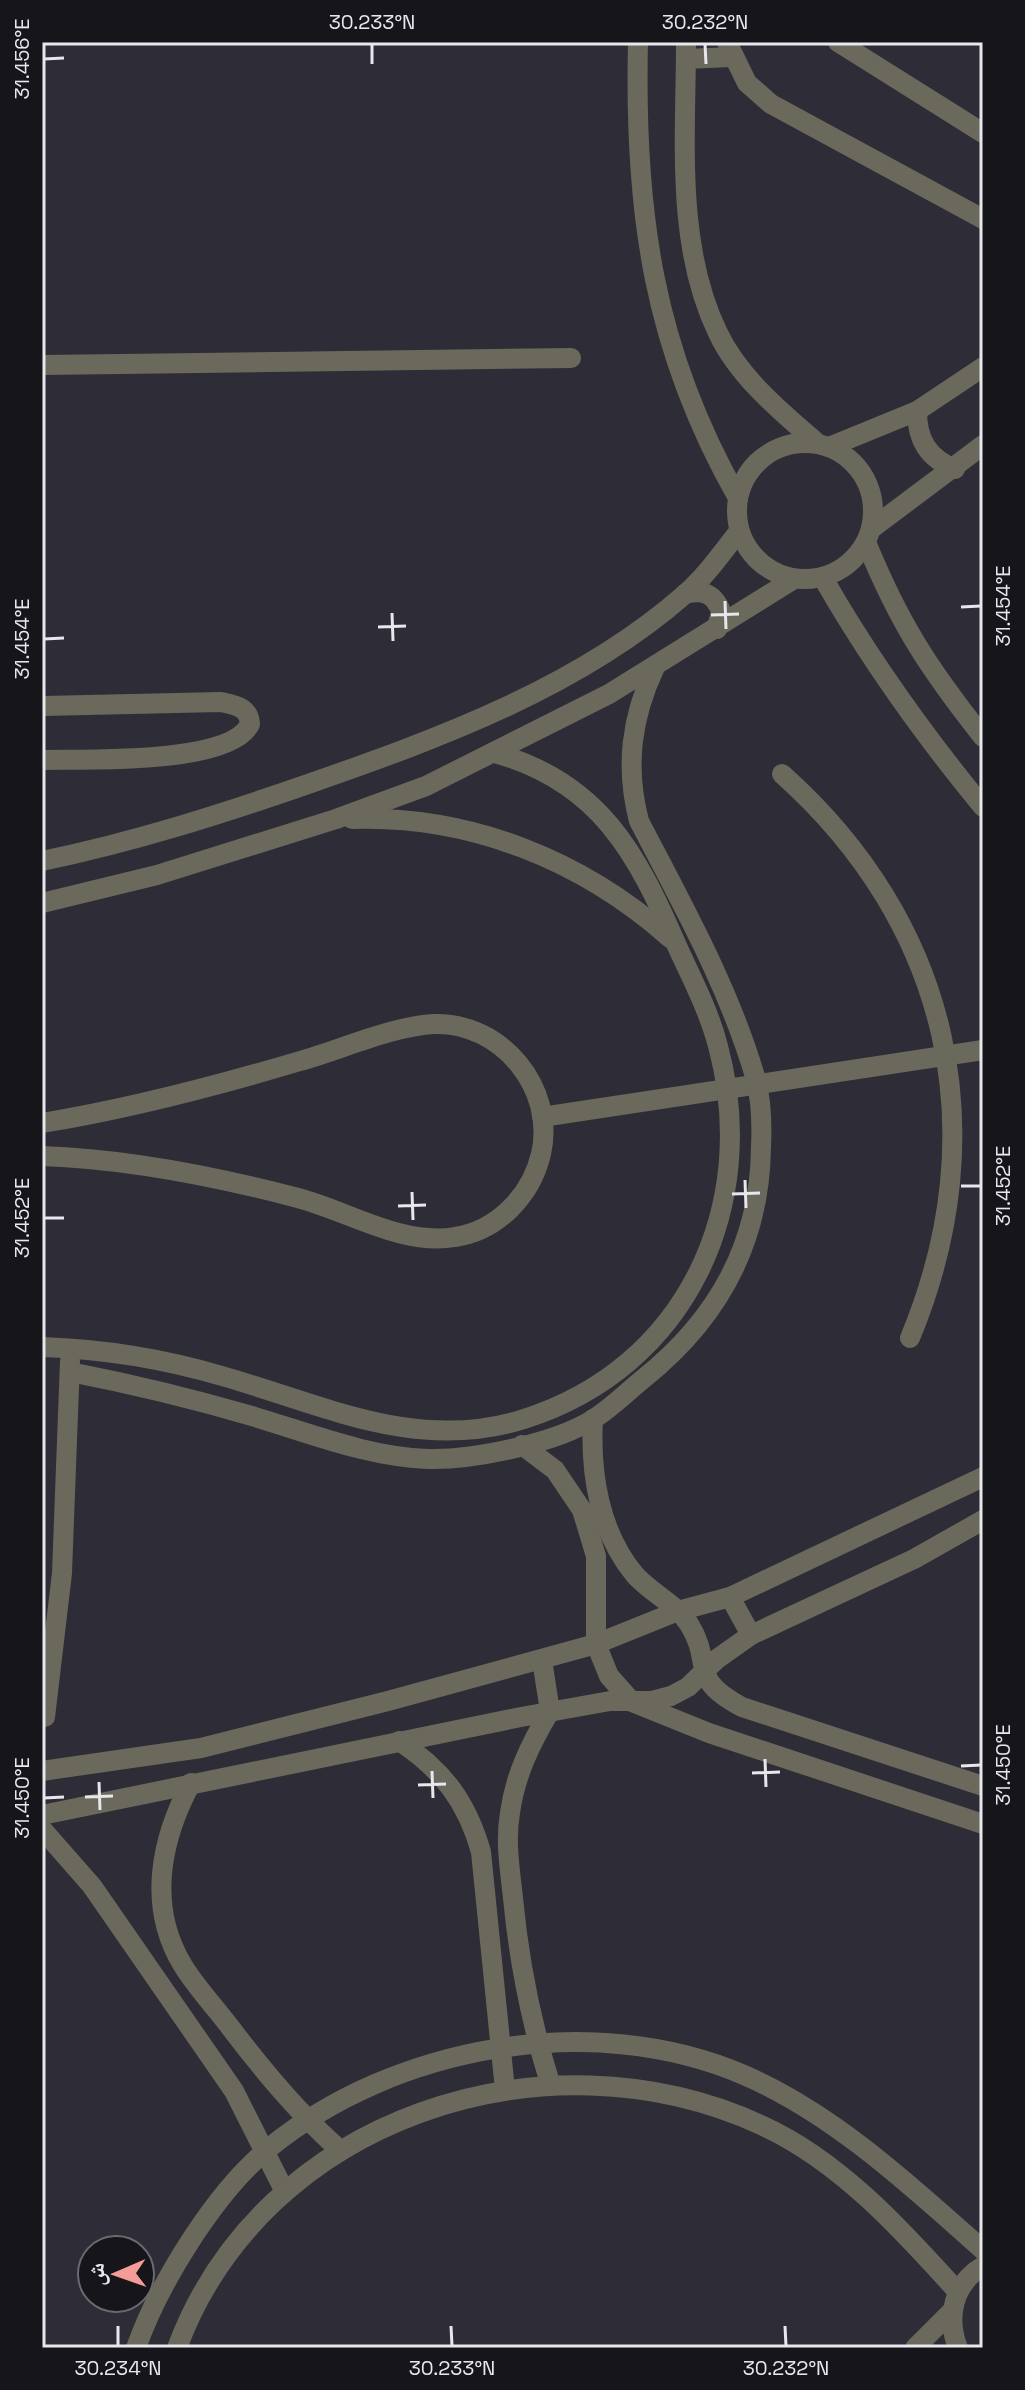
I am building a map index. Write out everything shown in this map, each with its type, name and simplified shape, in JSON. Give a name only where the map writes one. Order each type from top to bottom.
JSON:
[{"type":"street","points":[[638,42],[641,177],[652,271],[677,370],[693,413],[738,498]]},
{"type":"street","points":[[838,42],[983,133]]},
{"type":"street","points":[[983,219],[771,104],[747,83],[729,49],[686,50],[689,221],[701,294],[719,336],[777,408],[823,445],[853,463],[862,474],[872,500],[868,536],[891,603],[918,651],[983,737]]},
{"type":"street","points":[[42,365],[571,358]]},
{"type":"street","points":[[983,367],[917,411],[823,445],[789,445],[765,456],[747,475],[738,498],[739,531],[760,563],[794,579],[823,578],[848,565],[868,536],[983,445]]},
{"type":"street","points":[[917,411],[917,426],[929,454],[955,469]]},
{"type":"street","points":[[42,861],[189,823],[375,761],[449,731],[579,668],[617,646],[685,594],[739,531]]},
{"type":"street","points":[[823,578],[870,660],[929,741],[983,807]]},
{"type":"street","points":[[42,903],[157,875],[336,819],[426,786],[495,753],[655,667],[794,579]]},
{"type":"street","points":[[685,594],[703,592],[711,595],[721,611],[717,629]]},
{"type":"street","points":[[70,1372],[137,1385],[392,1455],[429,1459],[522,1445],[593,1419],[671,1357],[718,1298],[742,1255],[756,1209],[761,1163],[757,1083],[711,964],[639,821],[634,800],[633,732],[655,667]]},
{"type":"street","points":[[42,706],[221,702],[243,708],[250,715],[250,724],[238,738],[201,750],[148,756],[42,760]]},
{"type":"street","points":[[42,1347],[193,1368],[338,1415],[402,1430],[463,1431],[492,1427],[550,1410],[598,1385],[640,1352],[691,1289],[714,1238],[728,1185],[731,1136],[727,1089],[705,1006],[644,878],[607,819],[554,775],[495,753]]},
{"type":"street","points":[[782,774],[836,826],[893,906],[928,985],[947,1056],[954,1128],[950,1200],[936,1271],[910,1338]]},
{"type":"street","points":[[336,819],[404,820],[471,831],[514,844],[595,882],[676,943]]},
{"type":"street","points":[[42,1123],[267,1070],[413,1027],[435,1024],[478,1033],[514,1058],[537,1095],[542,1117],[539,1162],[518,1201],[482,1228],[439,1239],[403,1234],[303,1199],[203,1175],[42,1156]]},
{"type":"street","points":[[542,1117],[983,1050]]},
{"type":"street","points":[[45,1717],[62,1573],[70,1349]]},
{"type":"street","points":[[593,1419],[592,1462],[607,1525],[636,1576],[678,1611],[696,1640],[703,1673],[726,1699],[742,1707],[983,1786]]},
{"type":"street","points":[[522,1445],[566,1482],[589,1525],[597,1572],[596,1644],[609,1676],[632,1702],[709,1733],[983,1824]]},
{"type":"street","points":[[42,1771],[201,1748],[596,1644],[678,1611],[730,1597],[983,1477]]},
{"type":"street","points":[[42,1815],[550,1711],[610,1701],[632,1702],[671,1696],[751,1635],[914,1559],[983,1520]]},
{"type":"street","points":[[730,1597],[751,1635]]},
{"type":"street","points":[[542,1660],[550,1711],[531,1743],[518,1777],[510,1814],[508,1851],[520,1972],[550,2083]]},
{"type":"street","points":[[399,1741],[444,1776],[473,1825],[481,1852],[505,2090]]},
{"type":"street","points":[[191,1783],[173,1816],[163,1853],[161,1891],[167,1928],[182,1963],[259,2066],[341,2151]]},
{"type":"street","points":[[42,1829],[92,1886],[234,2091],[284,2190]]},
{"type":"street","points":[[136,2348],[166,2279],[196,2233],[266,2150],[354,2093],[401,2073],[449,2058],[501,2050],[538,2046],[641,2047],[693,2057],[743,2075],[791,2098],[835,2129],[983,2250]]},
{"type":"street","points":[[177,2348],[203,2293],[227,2255],[284,2190],[341,2151],[420,2114],[505,2090],[550,2083],[659,2090],[714,2104],[765,2126],[813,2156],[865,2197],[955,2302],[958,2348]]},
{"type":"street","points":[[915,2348],[955,2302],[970,2276],[983,2266]]}]
